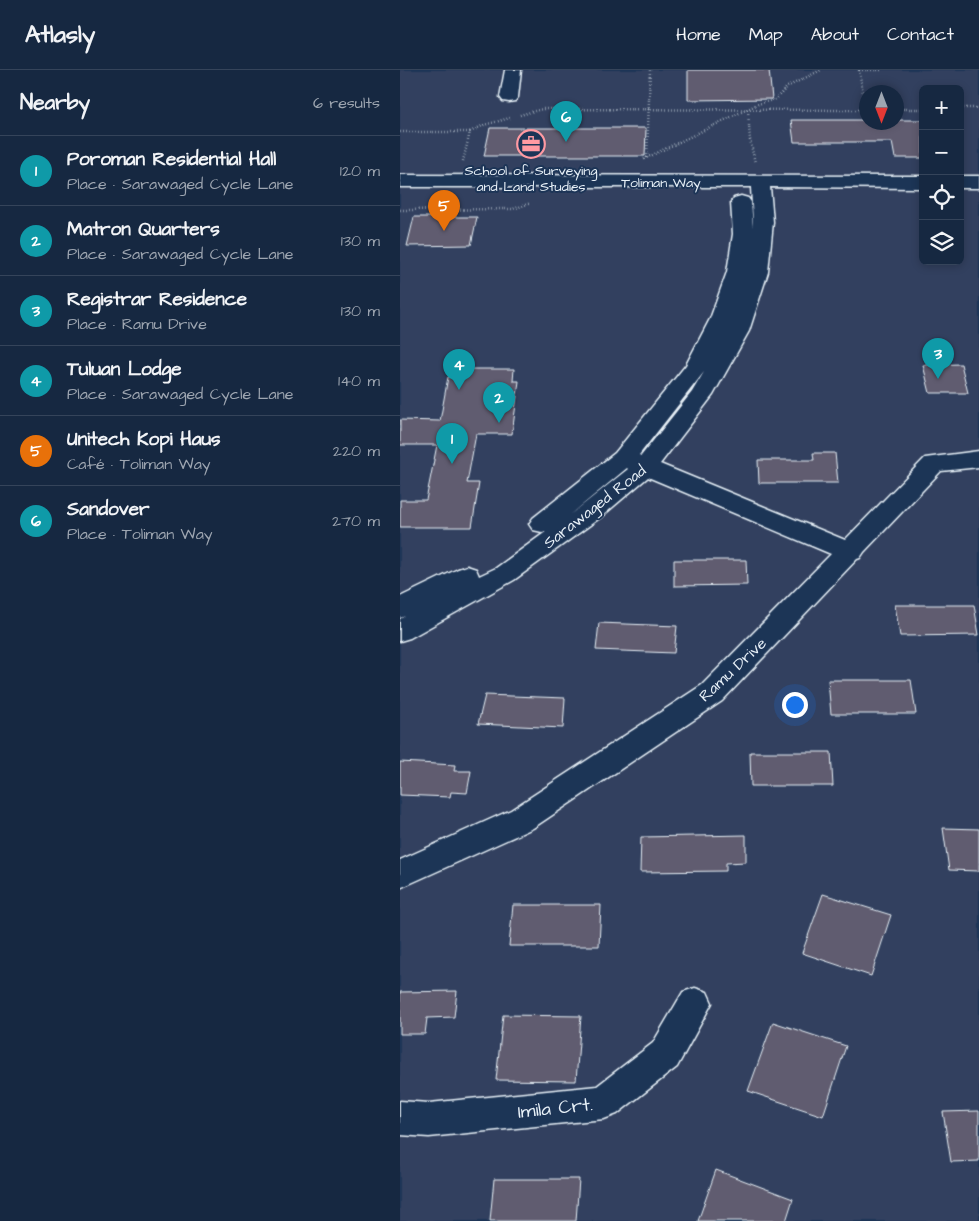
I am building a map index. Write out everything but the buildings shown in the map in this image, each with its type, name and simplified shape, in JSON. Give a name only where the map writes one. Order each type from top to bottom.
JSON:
[{"type":"street","points":[[509,97],[514,70]]},
{"type":"street","name":"Toliman Way","points":[[400,180],[760,183],[919,182]]},
{"type":"street","points":[[964,182],[979,182]]},
{"type":"street","name":"Sarawaged Road","points":[[400,631],[504,574],[592,511],[635,462],[702,395],[738,331],[758,272],[763,222],[760,183]]},
{"type":"street","points":[[400,608],[488,565],[571,502],[635,462],[696,367],[721,319],[737,272],[743,234],[742,202]]},
{"type":"street","name":"Ramu Drive","points":[[400,875],[522,819],[712,693],[851,552],[934,464],[979,459]]},
{"type":"street","points":[[635,462],[851,552]]},
{"type":"street","name":"Imila Crt.","points":[[400,1118],[429,1120],[604,1102],[665,1055],[695,1003]]},
{"type":"path","points":[[647,158],[650,70]]},
{"type":"path","points":[[862,85],[859,70],[880,70]]},
{"type":"path","points":[[964,108],[979,108]]},
{"type":"path","points":[[400,132],[470,132],[489,124],[542,109],[859,110]]},
{"type":"path","points":[[904,109],[919,109]]},
{"type":"path","points":[[748,110],[750,140],[760,183]]},
{"type":"path","points":[[459,181],[470,132]]},
{"type":"shaded area","points":[[400,70],[979,70],[979,1221],[400,1221]]},
{"type":"place","name":"Sandover","points":[[566,142]]},
{"type":"place","name":"School of Surveying and Land Studies","points":[[531,144]]},
{"type":"place","name":"Unitech Kopi Haus","points":[[444,231]]},
{"type":"place","name":"Registrar Residence","points":[[938,379]]},
{"type":"place","name":"Tuluan Lodge","points":[[459,390]]},
{"type":"place","name":"Matron Quarters","points":[[499,423]]},
{"type":"place","name":"Poroman Residential Hall","points":[[452,464]]}]
